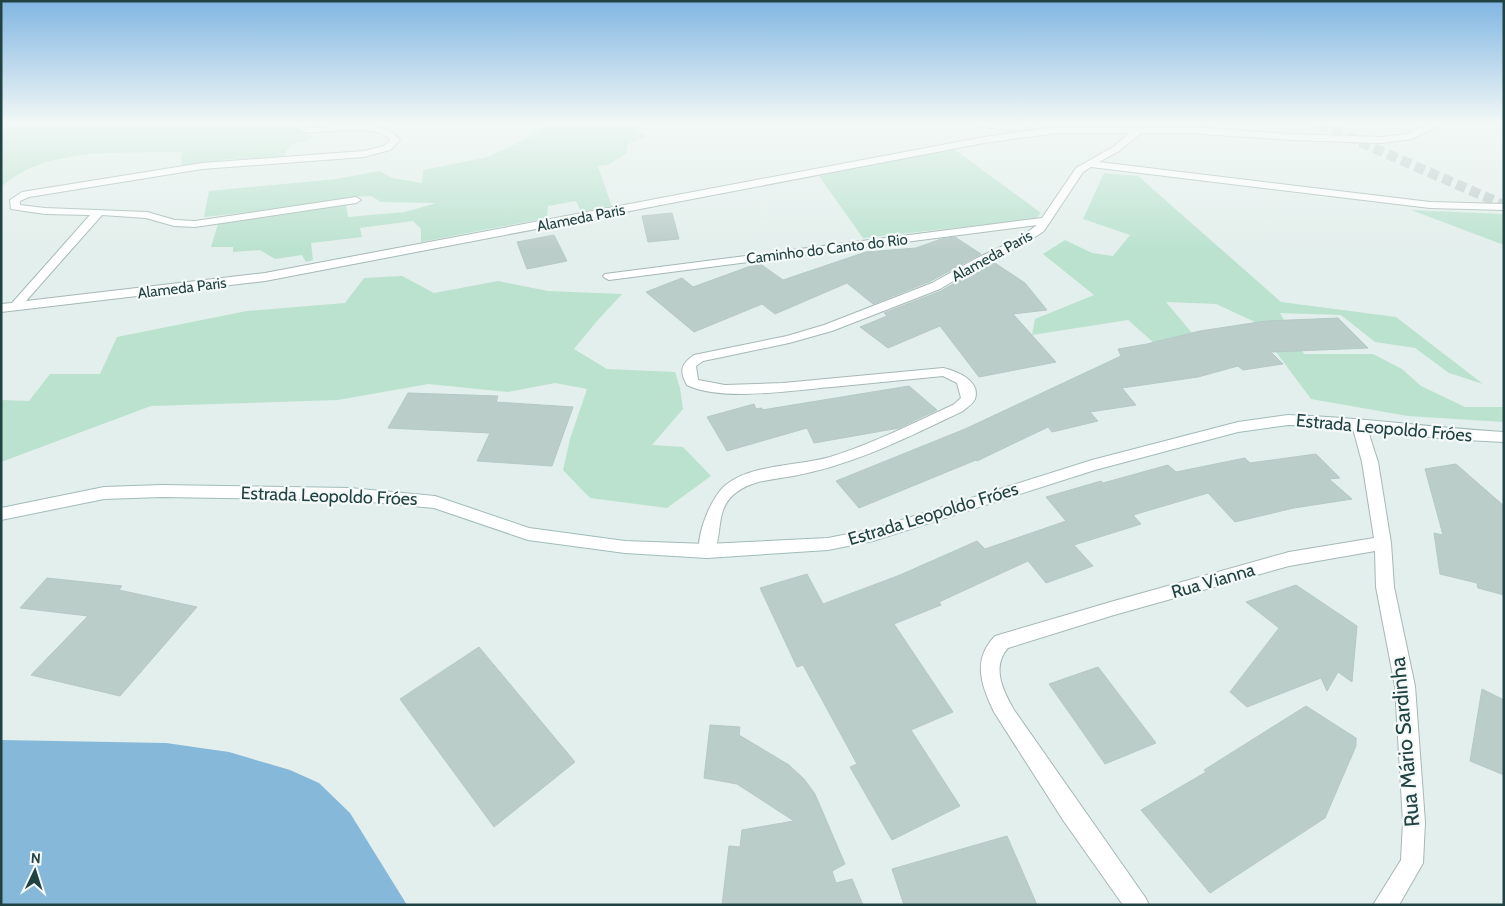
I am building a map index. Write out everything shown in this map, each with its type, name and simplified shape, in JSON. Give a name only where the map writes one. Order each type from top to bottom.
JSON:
[{"type":"street","points":[[200,166],[26,194],[20,196],[14,204],[15,207],[45,211],[147,214],[174,223],[195,224],[356,200]]},
{"type":"street","name":"Alameda Paris","points":[[1,308],[265,277],[846,166]]},
{"type":"street","name":"Alameda Paris","points":[[707,551],[718,504],[726,493],[736,485],[752,477],[794,471],[855,455],[958,408],[968,399],[968,390],[962,378],[943,372],[792,386],[725,389],[698,385],[692,382],[690,364],[699,358],[789,339],[828,328],[936,286],[981,260],[1022,241],[1040,229],[1079,170],[1085,166]]},
{"type":"street","points":[[1108,166],[1366,198],[1465,207],[1504,207]]},
{"type":"street","points":[[16,306],[100,212]]},
{"type":"street","name":"Caminho do Canto do Rio","points":[[609,276],[1046,221]]},
{"type":"street","name":"Estrada Leopoldo Fróes","points":[[1,514],[104,493],[162,491],[350,494],[435,502],[528,534],[625,547],[707,551],[828,544],[873,535],[1092,465],[1238,427],[1288,420],[1332,421],[1447,434],[1504,437]]},
{"type":"street","points":[[1359,425],[1370,462],[1383,543]]},
{"type":"street","name":"Rua Vianna","points":[[1137,905],[1078,823],[1003,710],[990,677],[989,660],[993,652],[1002,642],[1114,608],[1289,559],[1383,543]]},
{"type":"street","name":"Rua Mário Sardinha","points":[[1383,543],[1385,588],[1405,686],[1414,822],[1412,862],[1385,905]]},
{"type":"green space","points":[[1,166],[36,166],[20,174],[1,187]]},
{"type":"green space","points":[[442,166],[598,166],[612,207],[581,212],[576,201],[548,206],[547,218],[421,242],[421,229],[413,221],[360,228],[362,237],[311,243],[313,260],[306,262],[302,255],[275,259],[260,250],[233,252],[233,247],[211,247],[218,224],[346,205],[348,217],[405,212],[436,203],[381,202],[371,196],[350,197],[309,206],[204,217],[209,191],[336,179],[379,171],[393,178],[422,183],[423,170]]},
{"type":"green space","points":[[868,166],[977,166],[1041,213],[1035,219],[863,238],[819,176]]},
{"type":"green space","points":[[1104,173],[1138,176],[1281,302],[1396,317],[1483,384],[1449,373],[1415,348],[1375,342],[1341,315],[1280,313],[1304,354],[1373,354],[1402,369],[1421,386],[1465,407],[1504,407],[1504,422],[1408,416],[1311,399],[1253,321],[1216,304],[1166,302],[1192,333],[1154,343],[1128,320],[1032,335],[1035,319],[1094,295],[1043,254],[1065,240],[1092,253],[1113,256],[1130,235],[1083,219]]},
{"type":"green space","points":[[1411,210],[1504,214],[1504,245]]},
{"type":"green space","points":[[402,276],[434,293],[498,281],[548,291],[622,294],[574,349],[607,369],[675,372],[680,388],[683,409],[652,445],[683,447],[711,476],[667,508],[590,498],[563,470],[570,439],[587,389],[555,383],[508,392],[428,384],[338,400],[151,406],[1,462],[1,400],[29,401],[50,374],[100,374],[117,337],[247,311],[345,303],[364,278]]},
{"type":"water","points":[[1,740],[166,743],[229,752],[290,770],[319,783],[350,813],[407,905],[1,905]]},
{"type":"building","points":[[672,213],[679,239],[648,242],[642,216]]},
{"type":"building","points":[[554,235],[567,261],[527,269],[517,242]]},
{"type":"building","points":[[955,237],[981,254],[931,281],[873,304],[847,283],[775,314],[762,304],[694,332],[646,292],[682,278],[693,287],[759,263],[783,280],[866,252],[916,248],[941,239]]},
{"type":"building","points":[[992,261],[1025,283],[1047,310],[1013,314],[1056,362],[979,377],[940,326],[888,348],[860,327],[887,316],[884,313],[941,291]]},
{"type":"building","points":[[1338,318],[1368,348],[1271,352],[1283,364],[1243,370],[1238,366],[1198,377],[1122,388],[1136,405],[1090,412],[1098,421],[1052,432],[1048,427],[977,461],[859,508],[836,481],[965,429],[1121,356],[1118,349],[1200,331],[1266,321]]},
{"type":"building","points":[[909,386],[937,410],[899,428],[814,443],[807,428],[727,451],[707,417],[754,404],[756,409],[762,408],[762,410]]},
{"type":"building","points":[[408,393],[498,396],[496,402],[573,407],[552,466],[477,461],[490,433],[388,428]]},
{"type":"building","points":[[1316,454],[1340,478],[1329,479],[1352,499],[1294,508],[1235,522],[1208,493],[1133,515],[1141,524],[1074,545],[1093,566],[1046,583],[1028,561],[939,602],[941,605],[894,624],[953,712],[911,730],[960,806],[892,840],[850,767],[857,764],[803,665],[797,667],[760,588],[807,574],[823,604],[900,575],[977,541],[985,549],[1066,521],[1046,497],[1101,481],[1103,483],[1168,465],[1176,472],[1245,458],[1250,463]]},
{"type":"building","points":[[1456,464],[1504,506],[1504,595],[1478,588],[1477,583],[1440,574],[1434,533],[1443,535],[1425,469]]},
{"type":"building","points":[[47,578],[122,586],[119,590],[197,607],[120,696],[31,675],[88,616],[20,608]]},
{"type":"building","points":[[1296,585],[1357,626],[1352,682],[1338,672],[1327,691],[1321,678],[1247,707],[1230,692],[1279,628],[1246,602]]},
{"type":"building","points":[[479,647],[575,762],[494,827],[400,699]]},
{"type":"building","points":[[1098,667],[1156,743],[1105,764],[1049,684]]},
{"type":"building","points":[[1482,689],[1504,700],[1504,775],[1470,761]]},
{"type":"building","points":[[1306,706],[1356,738],[1356,746],[1325,818],[1210,893],[1141,810],[1206,772],[1204,770]]},
{"type":"building","points":[[710,725],[740,727],[739,735],[789,765],[804,779],[815,794],[845,864],[832,871],[836,883],[852,879],[863,905],[722,905],[729,846],[740,847],[742,830],[794,821],[737,784],[704,778]]},
{"type":"building","points":[[1007,836],[1037,905],[904,905],[892,869]]},
{"type":"tunnel","points":[[1416,166],[1504,205]]}]
